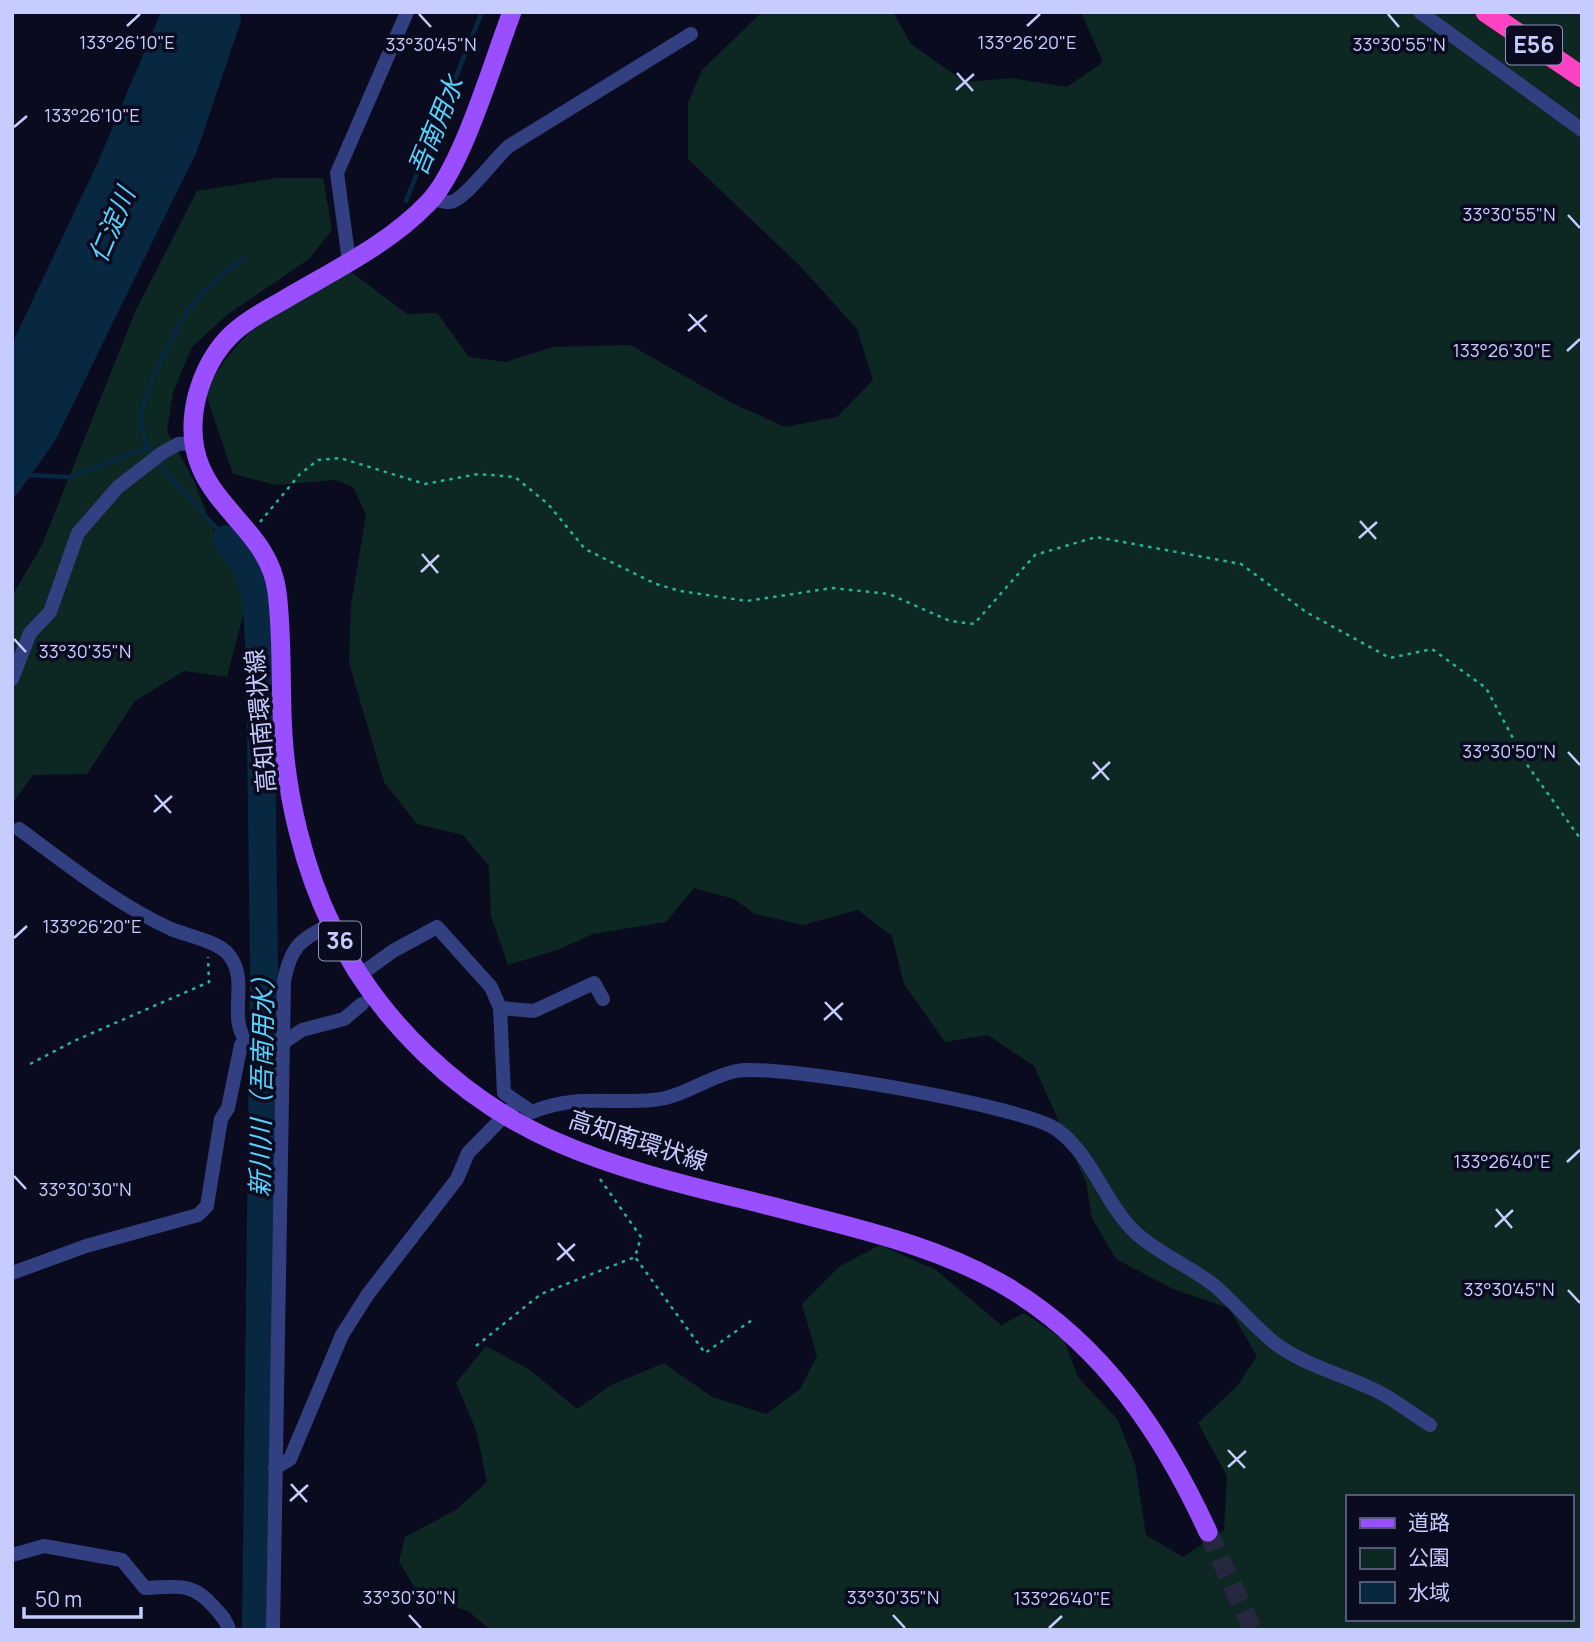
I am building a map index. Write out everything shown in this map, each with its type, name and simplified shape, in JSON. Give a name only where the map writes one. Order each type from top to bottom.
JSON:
[{"type":"highway","name":"E56","points":[[1486,12],[1582,77]]},
{"type":"main road","name":"高知南環状線","points":[[512,12],[454,165],[433,199],[397,232],[259,314],[229,336],[207,366],[196,401],[194,443],[202,472],[220,503],[262,550],[277,587],[283,741],[293,804],[305,851],[331,924],[389,1015],[430,1058],[559,1143],[627,1168],[875,1234],[946,1256],[1010,1289],[1060,1325],[1106,1367],[1145,1416],[1179,1469],[1208,1532]]},
{"type":"street","points":[[349,261],[337,173],[407,12]]},
{"type":"street","points":[[1420,12],[1582,130]]},
{"type":"street","points":[[433,199],[449,203],[463,198],[493,160],[509,146],[691,34]]},
{"type":"street","points":[[12,679],[30,633],[50,612],[78,533],[118,487],[162,453],[178,444],[194,443]]},
{"type":"street","points":[[19,829],[139,913],[227,953],[240,979],[237,1022],[239,1032],[251,1040],[277,1042],[302,1030],[344,1019],[362,1004]]},
{"type":"street","points":[[273,1630],[277,1042],[289,955],[305,938],[331,924]]},
{"type":"street","points":[[361,974],[393,951],[437,927],[491,987],[500,1008],[504,1093],[511,1109]]},
{"type":"street","points":[[500,1008],[534,1011],[593,983],[603,999]]},
{"type":"street","points":[[12,1273],[86,1246],[198,1215],[207,1206],[221,1119],[228,1108],[242,1045],[251,1040]]},
{"type":"street","points":[[511,1109],[533,1112],[559,1101],[653,1100],[735,1071],[757,1070],[835,1077],[1024,1117],[1055,1128],[1090,1166],[1133,1231],[1213,1285],[1276,1344],[1310,1363],[1378,1392],[1430,1425]]},
{"type":"street","points":[[275,1468],[290,1459],[342,1335],[368,1293],[457,1180],[468,1153],[511,1109]]},
{"type":"street","points":[[12,1555],[44,1546],[122,1560],[145,1588],[192,1587],[204,1595],[228,1623],[229,1630]]},
{"type":"path","points":[[249,536],[300,474],[318,460],[340,458],[425,484],[478,474],[515,477],[548,504],[585,548],[656,584],[680,591],[747,601],[832,588],[889,594],[950,621],[974,624],[1035,555],[1096,537],[1241,564],[1306,612],[1390,658],[1432,649],[1486,688],[1528,766],[1582,841]]},
{"type":"path","points":[[30,1064],[74,1041],[209,982],[208,943]]},
{"type":"path","points":[[598,1177],[641,1237],[635,1257]]},
{"type":"path","points":[[635,1257],[705,1353],[752,1320]]},
{"type":"path","points":[[476,1346],[541,1294],[635,1257]]},
{"type":"green space","points":[[762,12],[893,12],[911,44],[965,82],[1012,78],[1067,87],[1103,62],[1081,12],[1582,12],[1582,1630],[491,1630],[468,1611],[421,1597],[399,1562],[405,1537],[456,1510],[487,1482],[476,1430],[456,1383],[486,1346],[530,1370],[577,1409],[611,1385],[664,1363],[712,1397],[766,1414],[800,1389],[817,1356],[802,1304],[840,1266],[880,1245],[936,1270],[1001,1325],[1024,1313],[1064,1340],[1078,1377],[1118,1420],[1135,1464],[1146,1535],[1183,1557],[1224,1530],[1227,1476],[1198,1423],[1238,1385],[1257,1356],[1229,1308],[1173,1289],[1116,1259],[1092,1218],[1086,1182],[1034,1066],[988,1035],[945,1042],[904,984],[892,936],[858,910],[803,925],[755,914],[734,899],[694,888],[666,922],[593,934],[557,950],[508,965],[491,916],[489,866],[463,835],[417,824],[384,782],[349,663],[351,605],[366,515],[353,487],[335,480],[276,485],[233,474],[205,392],[233,351],[259,324],[288,304],[350,271],[407,314],[437,313],[469,357],[506,362],[553,347],[630,345],[732,403],[785,427],[837,417],[873,380],[857,329],[801,267],[688,159],[688,103],[702,70]]},
{"type":"green space","points":[[277,178],[323,178],[332,230],[309,259],[227,315],[192,347],[173,392],[167,431],[194,481],[214,532],[235,565],[245,608],[227,677],[184,671],[135,701],[87,774],[33,775],[12,804],[12,596],[42,545],[136,310],[197,191]]},
{"type":"water","name":"仁淀川","points":[[161,12],[240,12],[241,21],[197,151],[55,441],[12,501],[12,344],[98,162]]},
{"type":"waterway","name":"吾南用水","points":[[406,201],[482,12]]},
{"type":"waterway","points":[[152,454],[147,447],[141,418],[162,357],[180,324],[201,295],[219,277],[245,258]]},
{"type":"waterway","points":[[27,475],[70,477],[147,448]]},
{"type":"waterway","points":[[160,465],[226,539]]},
{"type":"waterway","name":"新川川（吾南用水）","points":[[226,539],[245,565],[256,594],[260,658],[264,967],[256,1630]]},
{"type":"tunnel","points":[[1208,1532],[1253,1630]]}]
